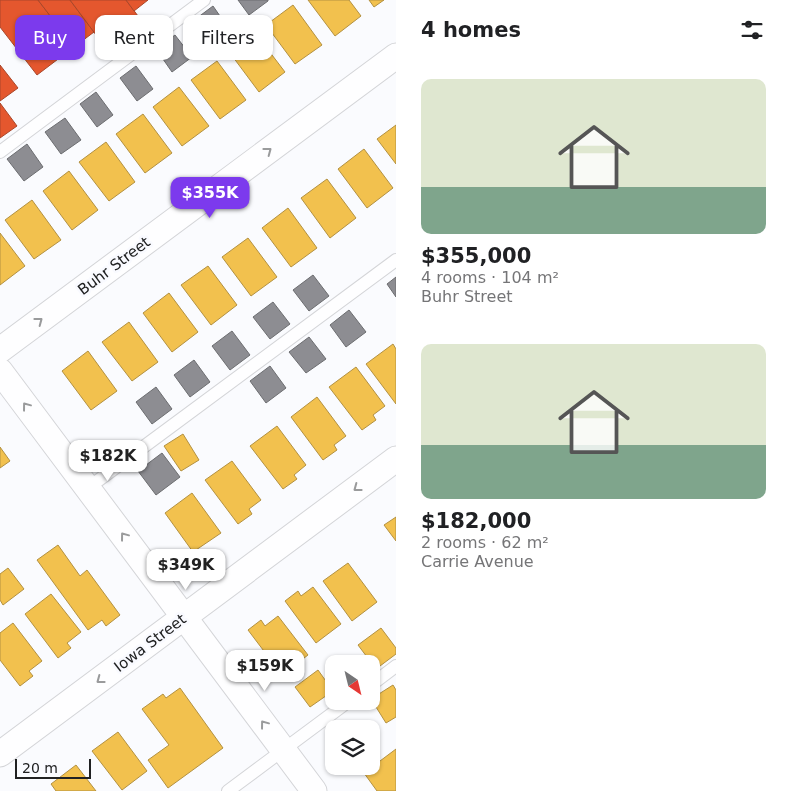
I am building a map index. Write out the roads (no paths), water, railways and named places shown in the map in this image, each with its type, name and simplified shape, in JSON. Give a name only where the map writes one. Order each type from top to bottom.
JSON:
[{"type":"street","name":"Buhr Street","points":[[0,350],[396,56]]},
{"type":"street","points":[[0,370],[314,791]]},
{"type":"street","name":"Iowa Street","points":[[0,754],[396,459]]},
{"type":"lane","points":[[0,152],[204,0]]},
{"type":"lane","points":[[88,488],[396,260]]},
{"type":"lane","points":[[380,678],[396,666]]},
{"type":"lane","points":[[228,791],[337,710]]}]
